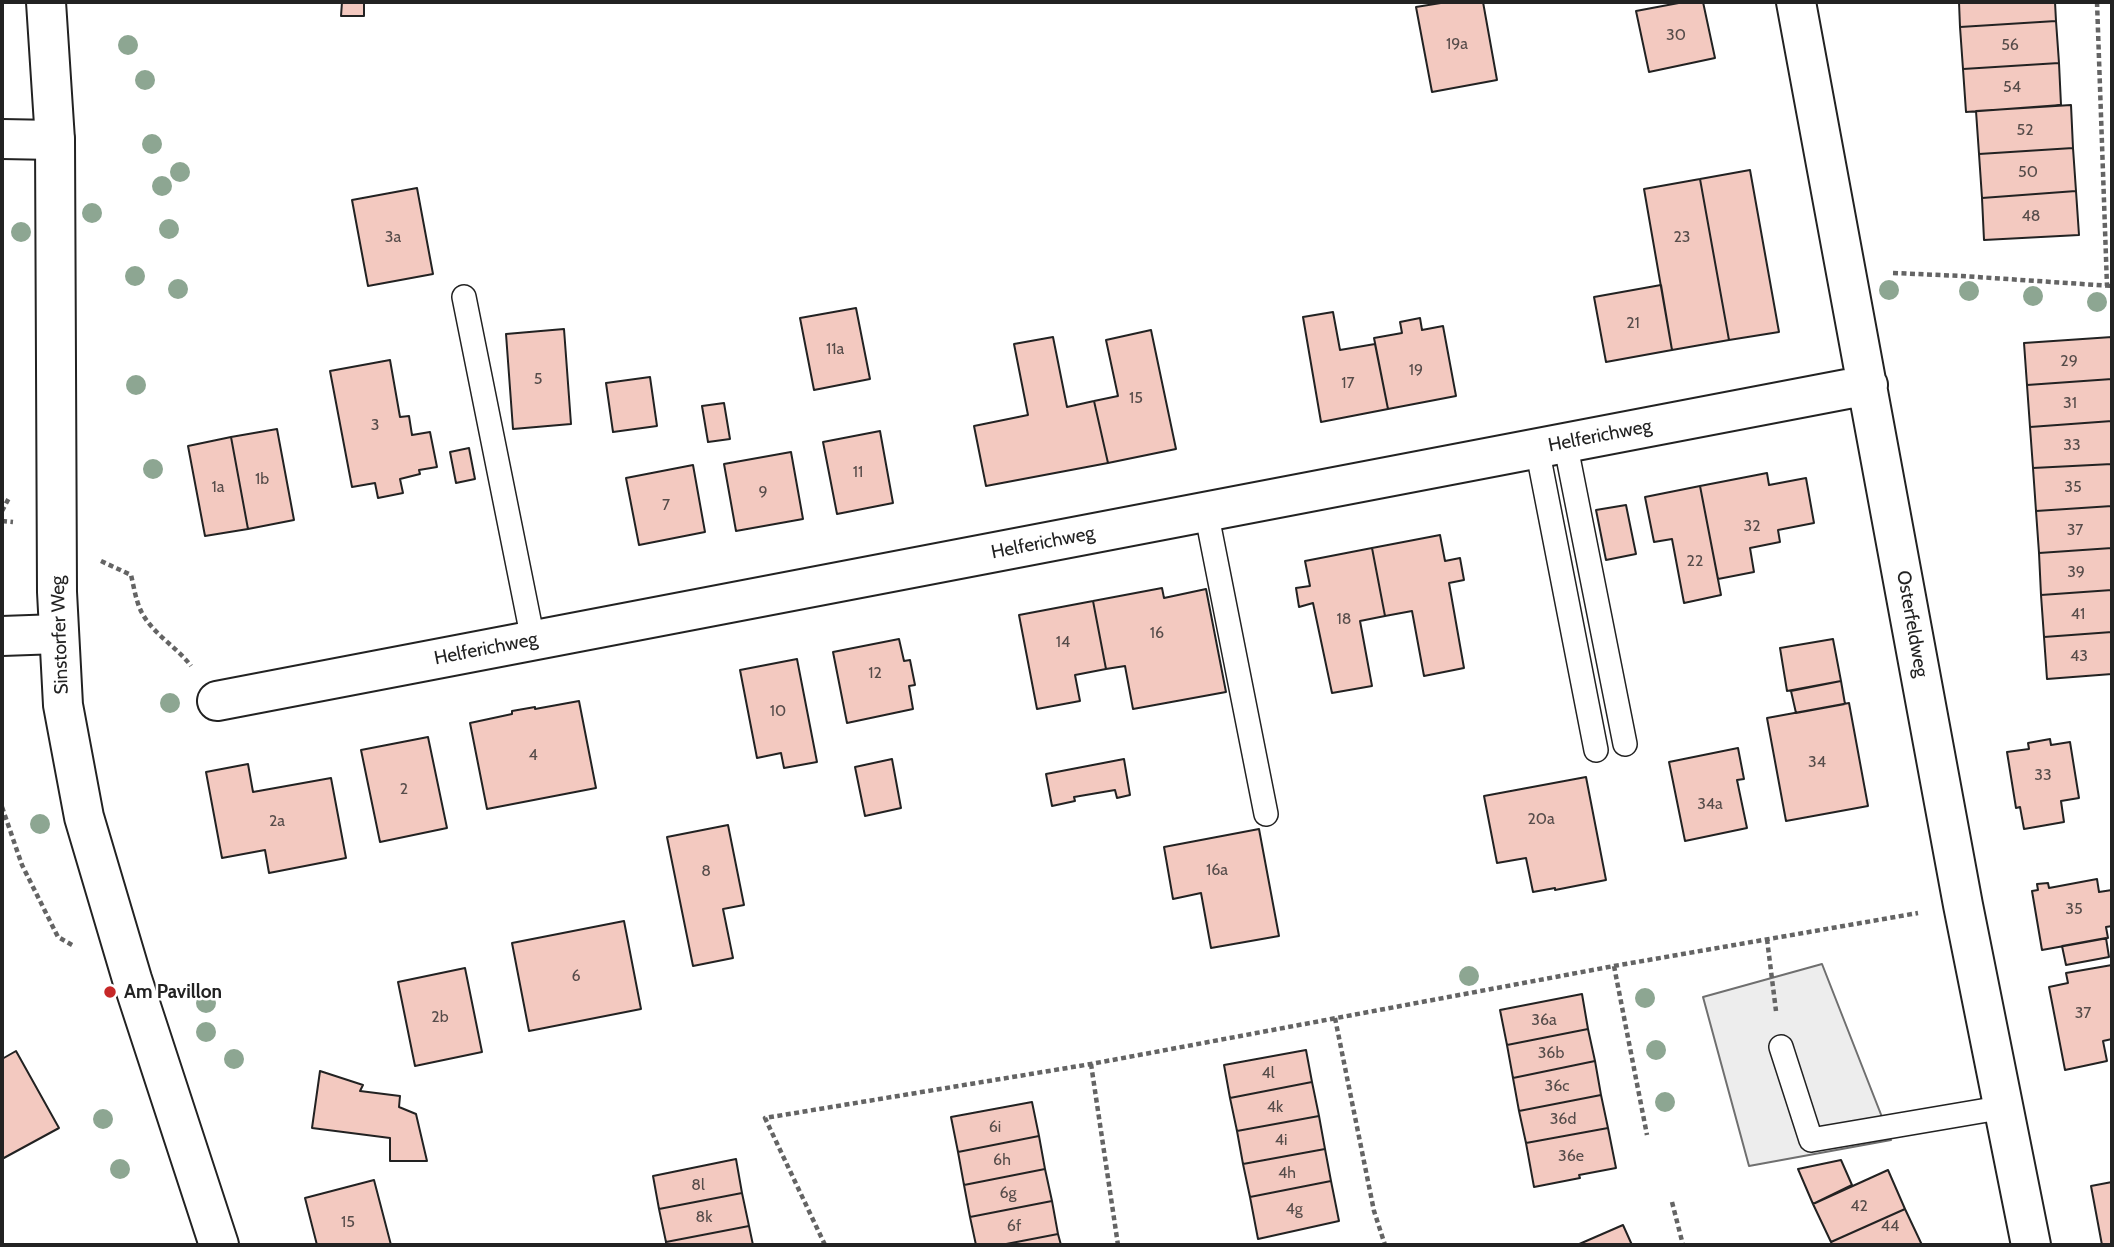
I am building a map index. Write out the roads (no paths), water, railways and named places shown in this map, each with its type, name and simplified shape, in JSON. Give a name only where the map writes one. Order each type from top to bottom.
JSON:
[{"type":"street","name":"Sinstorfer Weg","points":[[46,2],[55,140],[58,634],[63,705],[84,817],[132,979],[219,1245]]},
{"type":"street","name":"Osterfeldweg","points":[[1796,2],[1963,905],[2031,1245]]},
{"type":"street","points":[[2,139],[55,140]]},
{"type":"street","name":"Helferichweg","points":[[217,701],[1868,385]]},
{"type":"street","points":[[2,636],[58,634]]},
{"type":"lane","points":[[464,297],[533,640]]},
{"type":"lane","points":[[1551,445],[1625,744]]},
{"type":"lane","points":[[1551,445],[1596,750]]},
{"type":"lane","points":[[1206,511],[1266,814]]},
{"type":"lane","points":[[1781,1047],[1811,1140],[2005,1107]]},
{"type":"place","name":"Am Pavillon","points":[[110,992]]}]
